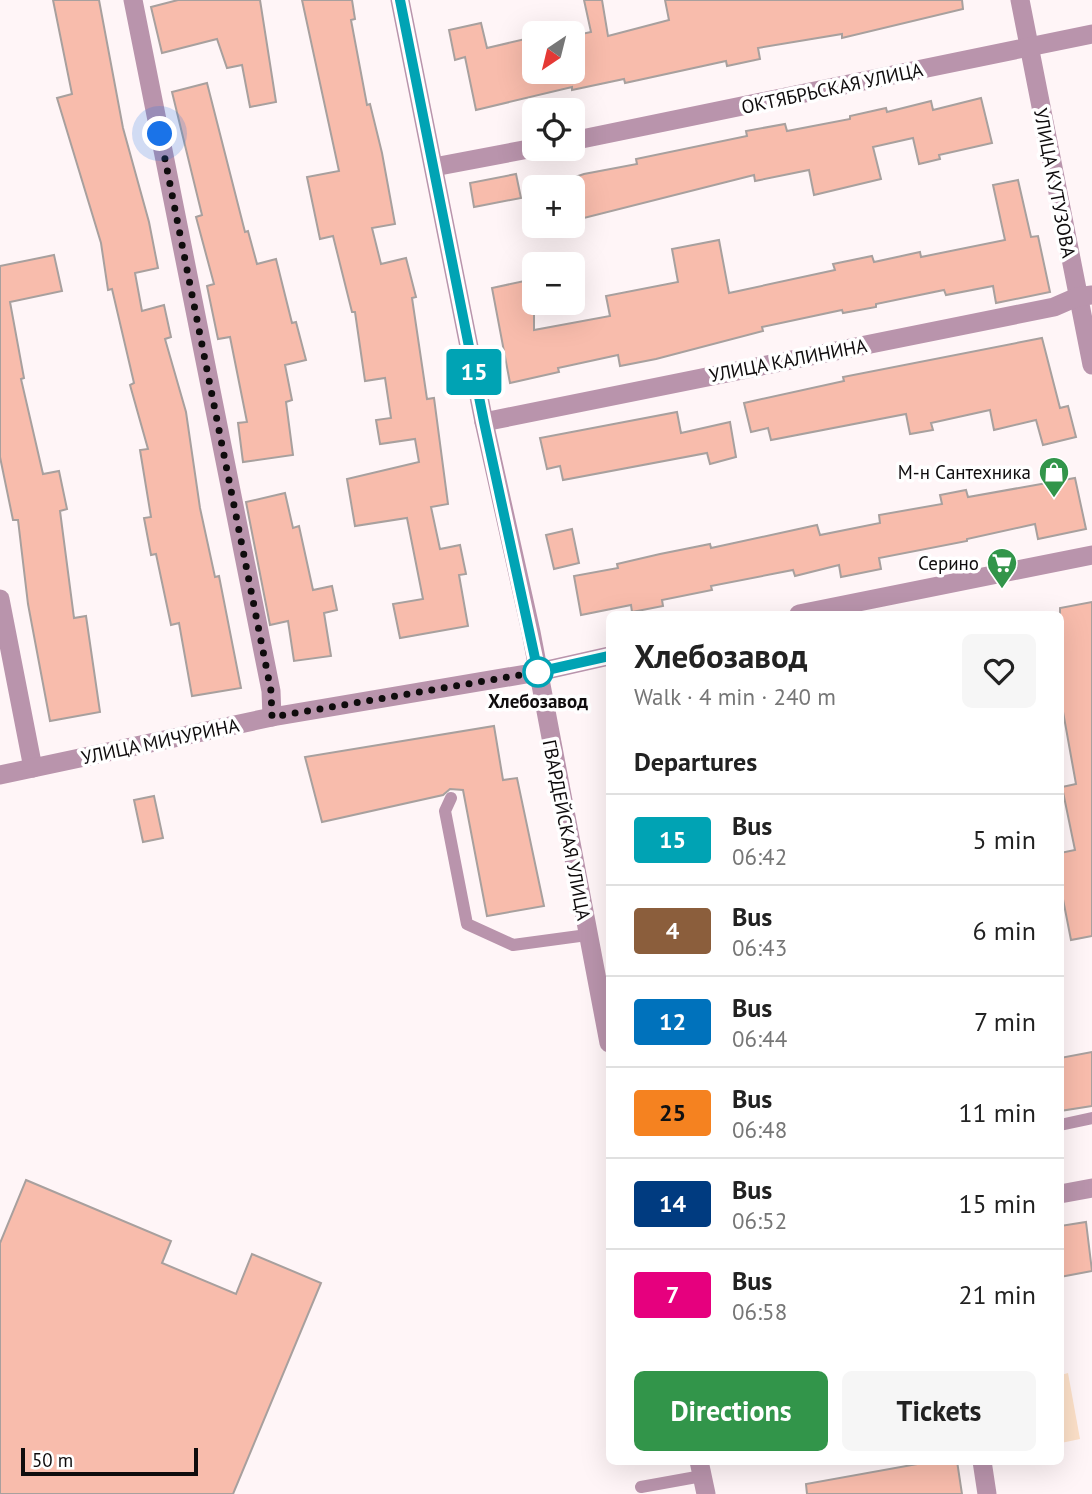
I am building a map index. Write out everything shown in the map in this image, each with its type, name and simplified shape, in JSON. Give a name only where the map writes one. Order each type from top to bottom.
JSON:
[{"type":"street","points":[[133,0],[271,691],[272,717]]},
{"type":"street","name":"ГВАРДЕЙСКАЯ УЛИЦА","points":[[400,0],[484,422],[538,672],[606,1028]]},
{"type":"street","name":"УЛИЦА КУТУЗОВА","points":[[1020,0],[1085,296],[1092,365]]},
{"type":"street","name":"ОКТЯБРЬСКАЯ УЛИЦА","points":[[585,138],[1092,34]]},
{"type":"street","points":[[434,167],[522,150]]},
{"type":"street","name":"УЛИЦА КАЛИНИНА","points":[[484,422],[1054,307],[1085,296]]},
{"type":"street","points":[[826,611],[853,608],[1092,555]]},
{"type":"street","points":[[0,598],[33,768]]},
{"type":"street","name":"УЛИЦА МИЧУРИНА","points":[[0,775],[272,717],[538,672],[606,657]]},
{"type":"street","points":[[1064,1193],[1092,1188]]},
{"type":"street","points":[[983,1465],[987,1494]]},
{"type":"lane","points":[[451,799],[445,811],[467,924],[513,945],[587,935]]},
{"type":"lane","points":[[1064,1124],[1092,1118]]},
{"type":"lane","points":[[641,1487],[702,1477]]},
{"type":"shaded area","points":[[1068,1373],[1080,1439],[1064,1442],[1064,1374]]},
{"type":"building","points":[[53,0],[99,0],[123,128],[149,222],[158,268],[135,273],[142,311],[164,305],[171,337],[165,339],[186,412],[200,508],[215,577],[219,576],[241,688],[192,696],[179,623],[171,625],[156,554],[151,555],[144,518],[151,517],[140,450],[148,449],[130,385],[134,383],[112,289],[108,290],[101,243],[57,98],[72,94]]},
{"type":"building","points":[[178,0],[260,0],[276,102],[250,107],[242,65],[227,68],[217,39],[162,53],[151,7]]},
{"type":"building","points":[[302,0],[352,0],[355,19],[351,20],[367,105],[370,104],[382,153],[395,224],[372,228],[381,264],[406,258],[416,297],[412,298],[427,399],[434,398],[448,504],[431,507],[440,549],[460,545],[466,574],[459,575],[468,626],[400,638],[393,604],[423,599],[407,518],[355,526],[347,479],[419,462],[415,439],[380,444],[376,420],[391,418],[385,378],[365,381],[355,312],[352,312],[333,236],[320,239],[307,177],[339,171]]},
{"type":"building","points":[[584,0],[602,0],[608,36],[669,20],[665,0],[962,0],[963,9],[842,38],[842,34],[758,48],[760,59],[727,66],[726,61],[625,83],[624,79],[572,90],[572,87],[476,110],[465,57],[455,60],[449,30],[481,23],[487,48],[522,40],[522,84],[585,84],[585,33],[591,32]]},
{"type":"building","points":[[207,83],[245,232],[248,231],[257,264],[276,259],[292,323],[296,322],[306,360],[285,365],[292,400],[286,402],[293,455],[243,462],[238,423],[247,422],[230,337],[218,339],[207,286],[214,284],[196,217],[202,215],[172,92]]},
{"type":"building","points":[[981,98],[992,143],[939,155],[940,159],[919,164],[913,138],[873,147],[881,179],[814,195],[809,170],[755,181],[754,175],[585,218],[585,175],[581,175],[584,174],[637,164],[636,159],[747,136],[746,131],[785,124],[787,131],[850,119],[850,116],[886,108],[887,112],[931,101],[933,110]]},
{"type":"building","points":[[516,174],[521,198],[474,207],[470,183]]},
{"type":"building","points":[[1018,180],[1031,237],[1038,236],[1050,292],[996,303],[993,286],[946,295],[944,290],[876,304],[876,307],[843,313],[842,310],[762,327],[763,331],[656,359],[620,366],[618,355],[558,368],[559,372],[510,383],[492,288],[522,282],[522,315],[534,315],[534,330],[610,316],[606,296],[678,282],[672,249],[719,240],[729,293],[835,270],[833,264],[872,256],[874,262],[920,252],[921,257],[1005,240],[993,185]]},
{"type":"building","points":[[54,255],[62,291],[10,302],[24,378],[21,379],[43,474],[59,471],[67,509],[60,511],[74,618],[86,616],[100,712],[50,721],[28,604],[18,520],[13,520],[0,457],[0,266]]},
{"type":"building","points":[[1042,338],[1060,408],[1068,406],[1076,437],[1043,445],[1036,420],[994,430],[990,410],[931,423],[933,430],[910,434],[906,414],[771,440],[768,428],[751,432],[744,403],[844,381],[843,377]]},
{"type":"building","points":[[677,412],[681,433],[730,422],[736,457],[710,464],[707,453],[563,480],[560,466],[547,469],[540,438]]},
{"type":"building","points":[[1075,478],[1086,529],[1038,539],[1035,524],[967,541],[879,558],[881,569],[841,577],[839,565],[795,576],[793,570],[711,586],[712,590],[662,600],[663,606],[632,611],[631,605],[581,615],[574,576],[618,568],[617,564],[660,554],[710,544],[711,548],[817,525],[820,535],[880,523],[879,515],[942,504],[940,495],[966,490],[968,497]]},
{"type":"building","points":[[285,493],[293,528],[299,526],[313,590],[332,586],[337,610],[324,613],[331,656],[294,661],[288,621],[270,625],[246,502]]},
{"type":"building","points":[[572,529],[579,563],[554,569],[546,535]]},
{"type":"building","points":[[1092,602],[1092,936],[1071,940],[1064,904],[1064,852],[1075,850],[1064,787],[1076,784],[1064,717],[1064,611],[1060,611],[1060,608]]},
{"type":"building","points":[[494,726],[503,780],[517,778],[544,906],[487,916],[463,790],[450,789],[443,795],[322,822],[305,757]]},
{"type":"building","points":[[154,796],[163,838],[143,842],[134,800]]},
{"type":"building","points":[[1092,1052],[1092,1106],[1064,1110],[1064,1057]]},
{"type":"building","points":[[26,1180],[171,1241],[162,1263],[236,1294],[252,1254],[321,1283],[233,1494],[0,1494],[0,1243]]},
{"type":"building","points":[[1086,1222],[1092,1271],[1064,1276],[1064,1225]]},
{"type":"building","points":[[912,1465],[958,1465],[962,1494],[807,1494],[806,1484]]},
{"type":"bus line","name":"15","points":[[400,0],[484,422],[538,672],[606,657]]},
{"type":"place","name":"М-н Сантехника","points":[[1054,499]]},
{"type":"place","name":"Серино","points":[[1002,590]]},
{"type":"place","name":"Хлебозавод","points":[[538,672]]},
{"type":"route","points":[[160,134],[271,691],[272,717],[538,672]]}]
